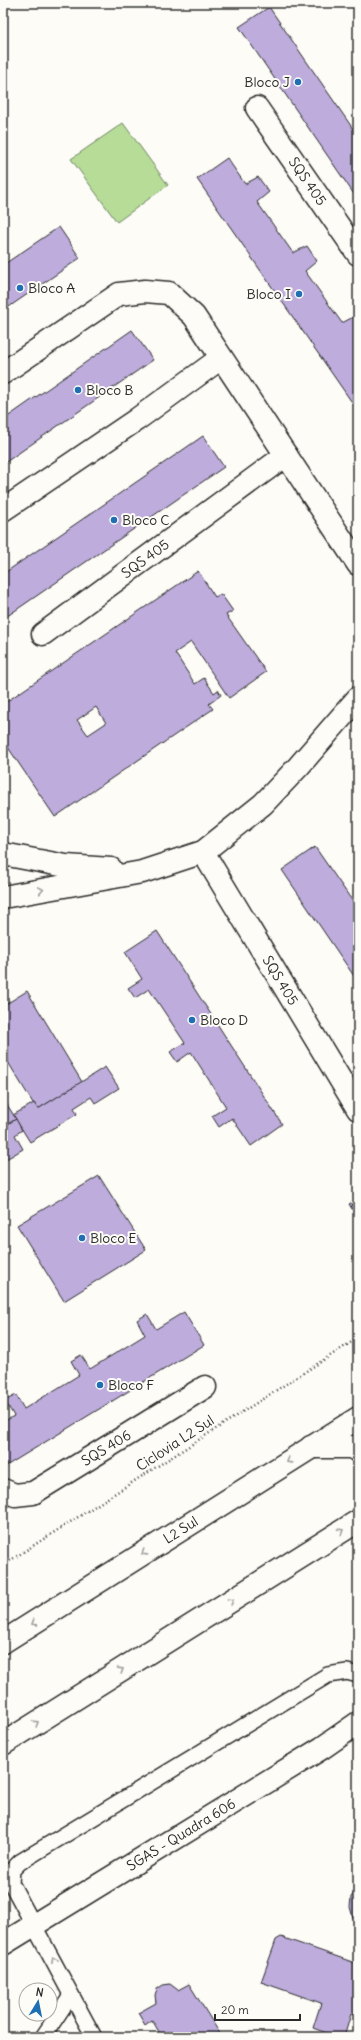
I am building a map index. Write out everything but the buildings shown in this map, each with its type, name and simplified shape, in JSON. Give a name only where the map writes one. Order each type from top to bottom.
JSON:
[{"type":"street","name":"SQS 405","points":[[257,108],[358,254]]},
{"type":"street","points":[[3,373],[120,294],[144,291],[169,293],[194,316],[358,564]]},
{"type":"street","points":[[3,510],[136,420],[221,358]]},
{"type":"street","name":"SQS 405","points":[[43,634],[286,455]]},
{"type":"street","points":[[3,897],[142,872],[202,852],[263,804],[298,767],[358,698]]},
{"type":"street","name":"SQS 405","points":[[202,852],[358,1109]]},
{"type":"street","points":[[3,854],[66,866],[142,872]]},
{"type":"street","name":"SQS 406","points":[[3,1490],[15,1495],[33,1493],[205,1387]]},
{"type":"street","name":"L2 Sul","points":[[3,1642],[358,1418]]},
{"type":"street","points":[[311,1447],[351,1447],[358,1451]]},
{"type":"street","points":[[3,1744],[358,1520]]},
{"type":"street","name":"SGAS - Quadra 606","points":[[3,1944],[322,1748],[358,1723]]},
{"type":"lane","points":[[94,2037],[35,1925],[10,1883],[12,1870],[20,1862],[328,1675],[347,1672],[358,1675]]},
{"type":"lane","points":[[43,2037],[71,1995]]},
{"type":"path","name":"Ciclovia L2 Sul","points":[[3,1565],[358,1338]]},
{"type":"green space","points":[[123,123],[168,185],[117,222],[71,159]]},
{"type":"place","name":"Bloco J","points":[[298,82]]},
{"type":"place","name":"Bloco A","points":[[20,288]]},
{"type":"place","name":"Bloco I","points":[[299,294]]},
{"type":"place","name":"Bloco B","points":[[78,390]]},
{"type":"place","name":"Bloco C","points":[[114,520]]},
{"type":"place","name":"Bloco D","points":[[192,1020]]},
{"type":"place","name":"Bloco E","points":[[82,1238]]},
{"type":"place","name":"Bloco F","points":[[100,1385]]}]
